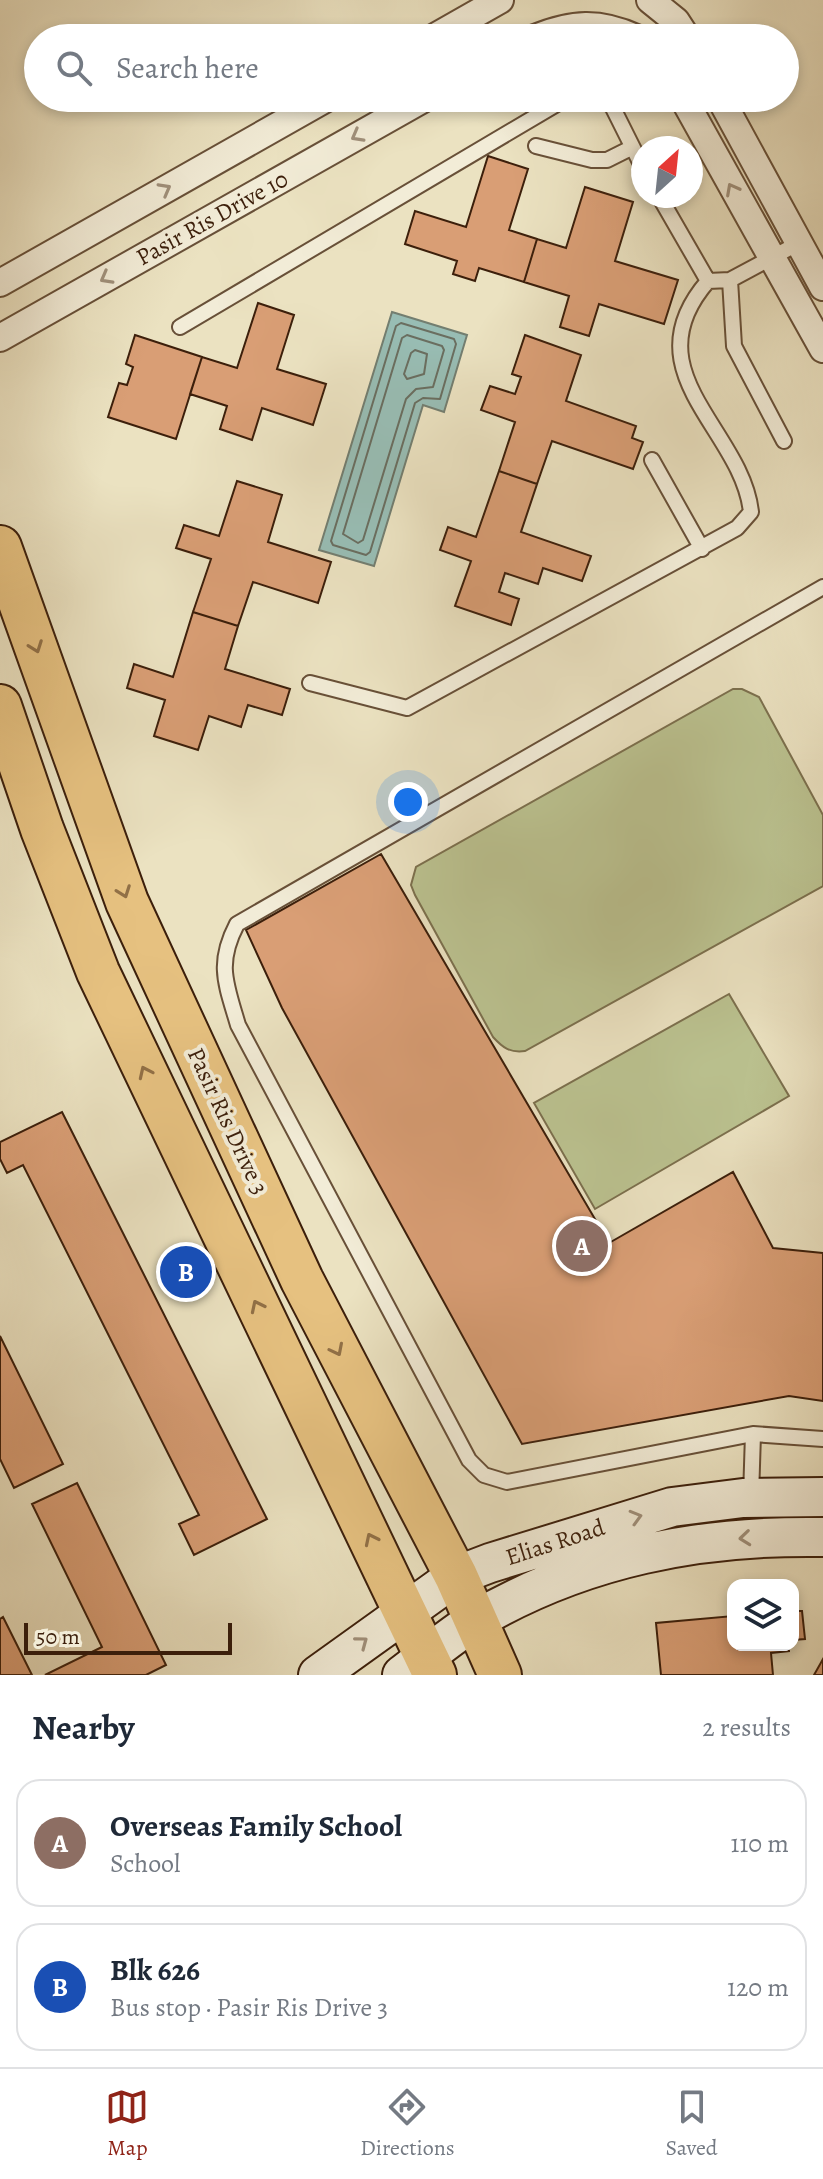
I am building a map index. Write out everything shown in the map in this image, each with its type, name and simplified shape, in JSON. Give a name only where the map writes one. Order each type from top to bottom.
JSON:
[{"type":"main road","name":"Pasir Ris Drive 3","points":[[0,547],[127,902],[302,1280],[456,1576],[500,1675]]},
{"type":"main road","points":[[0,706],[42,829],[98,972],[214,1219],[406,1609],[421,1669]]},
{"type":"street","points":[[458,24],[500,0]]},
{"type":"street","points":[[650,0],[678,24]]},
{"type":"street","name":"Pasir Ris Drive 10","points":[[0,283],[302,112]]},
{"type":"street","name":"Pasir Ris Drive 10","points":[[0,338],[400,112]]},
{"type":"street","points":[[691,112],[823,349]]},
{"type":"street","points":[[728,112],[823,287]]},
{"type":"street","name":"Elias Road","points":[[318,1675],[456,1576],[562,1538],[672,1507],[751,1497],[823,1497]]},
{"type":"street","name":"Elias Road","points":[[421,1669],[474,1621],[539,1588],[644,1553],[751,1536],[823,1537]]},
{"type":"lane","points":[[180,327],[543,112]]},
{"type":"lane","points":[[536,146],[592,160],[607,160],[631,148],[615,112]]},
{"type":"lane","points":[[666,208],[708,281]]},
{"type":"lane","points":[[708,281],[730,280],[799,243]]},
{"type":"lane","points":[[730,280],[734,346],[784,441]]},
{"type":"lane","points":[[310,683],[407,708],[737,528],[751,512],[749,493],[694,398],[682,364],[680,339],[685,314],[708,281]]},
{"type":"lane","points":[[652,460],[702,549]]},
{"type":"lane","points":[[823,587],[237,924],[226,944],[222,970],[238,1025],[469,1460],[484,1475],[507,1482],[753,1434],[823,1439]]},
{"type":"lane","points":[[751,1497],[753,1434]]},
{"type":"green space","points":[[733,689],[742,689],[759,697],[823,815],[823,886],[525,1051],[504,1047],[493,1037],[415,895],[411,885],[416,867]]},
{"type":"green space","points":[[729,994],[789,1096],[595,1209],[534,1103]]},
{"type":"water","points":[[392,312],[467,335],[444,412],[423,405],[374,566],[319,550]]},
{"type":"building","points":[[488,156],[528,169],[509,230],[537,239],[524,282],[479,268],[475,281],[453,274],[457,261],[405,244],[415,211],[466,227]]},
{"type":"building","points":[[585,187],[631,201],[615,261],[678,280],[664,324],[599,304],[589,336],[560,327],[569,296],[524,282],[537,239],[566,248]]},
{"type":"building","points":[[258,303],[294,315],[277,369],[326,384],[313,425],[262,408],[252,440],[220,429],[227,406],[190,394],[202,357],[237,368]]},
{"type":"building","points":[[135,335],[202,357],[176,439],[108,417],[119,383],[127,385],[133,367],[126,364]]},
{"type":"building","points":[[525,335],[581,355],[566,401],[636,426],[632,438],[643,442],[633,469],[552,441],[537,484],[499,471],[515,422],[481,410],[490,386],[515,394],[521,377],[512,374]]},
{"type":"building","points":[[499,471],[537,484],[521,532],[591,556],[582,581],[543,568],[538,584],[505,573],[499,592],[519,599],[511,625],[455,606],[471,561],[440,550],[448,527],[476,537]]},
{"type":"building","points":[[237,481],[282,495],[268,542],[331,562],[318,603],[253,582],[238,626],[193,612],[211,559],[176,548],[184,525],[219,536]]},
{"type":"building","points":[[193,612],[238,626],[225,669],[290,689],[282,715],[248,705],[241,727],[209,716],[198,750],[154,736],[165,700],[127,688],[134,664],[173,677]]},
{"type":"building","points":[[381,854],[609,1243],[733,1172],[773,1248],[823,1253],[823,1401],[789,1396],[522,1444],[282,1008],[246,930]]},
{"type":"building","points":[[62,1112],[267,1519],[194,1555],[179,1524],[199,1515],[23,1165],[7,1173],[0,1159],[0,1142]]},
{"type":"building","points":[[0,1336],[63,1464],[14,1488],[0,1459]]},
{"type":"building","points":[[77,1483],[166,1665],[146,1675],[45,1675],[102,1647],[32,1504]]},
{"type":"building","points":[[799,1611],[802,1611],[805,1639],[799,1640]]},
{"type":"building","points":[[3,1617],[32,1675],[0,1675],[0,1619]]},
{"type":"building","points":[[727,1617],[727,1651],[789,1651],[771,1653],[773,1675],[661,1675],[656,1623]]},
{"type":"building","points":[[823,1659],[823,1675],[814,1675]]},
{"type":"place","name":"Overseas Family School","points":[[582,1246]]},
{"type":"place","name":"Blk 626","points":[[186,1272]]}]
